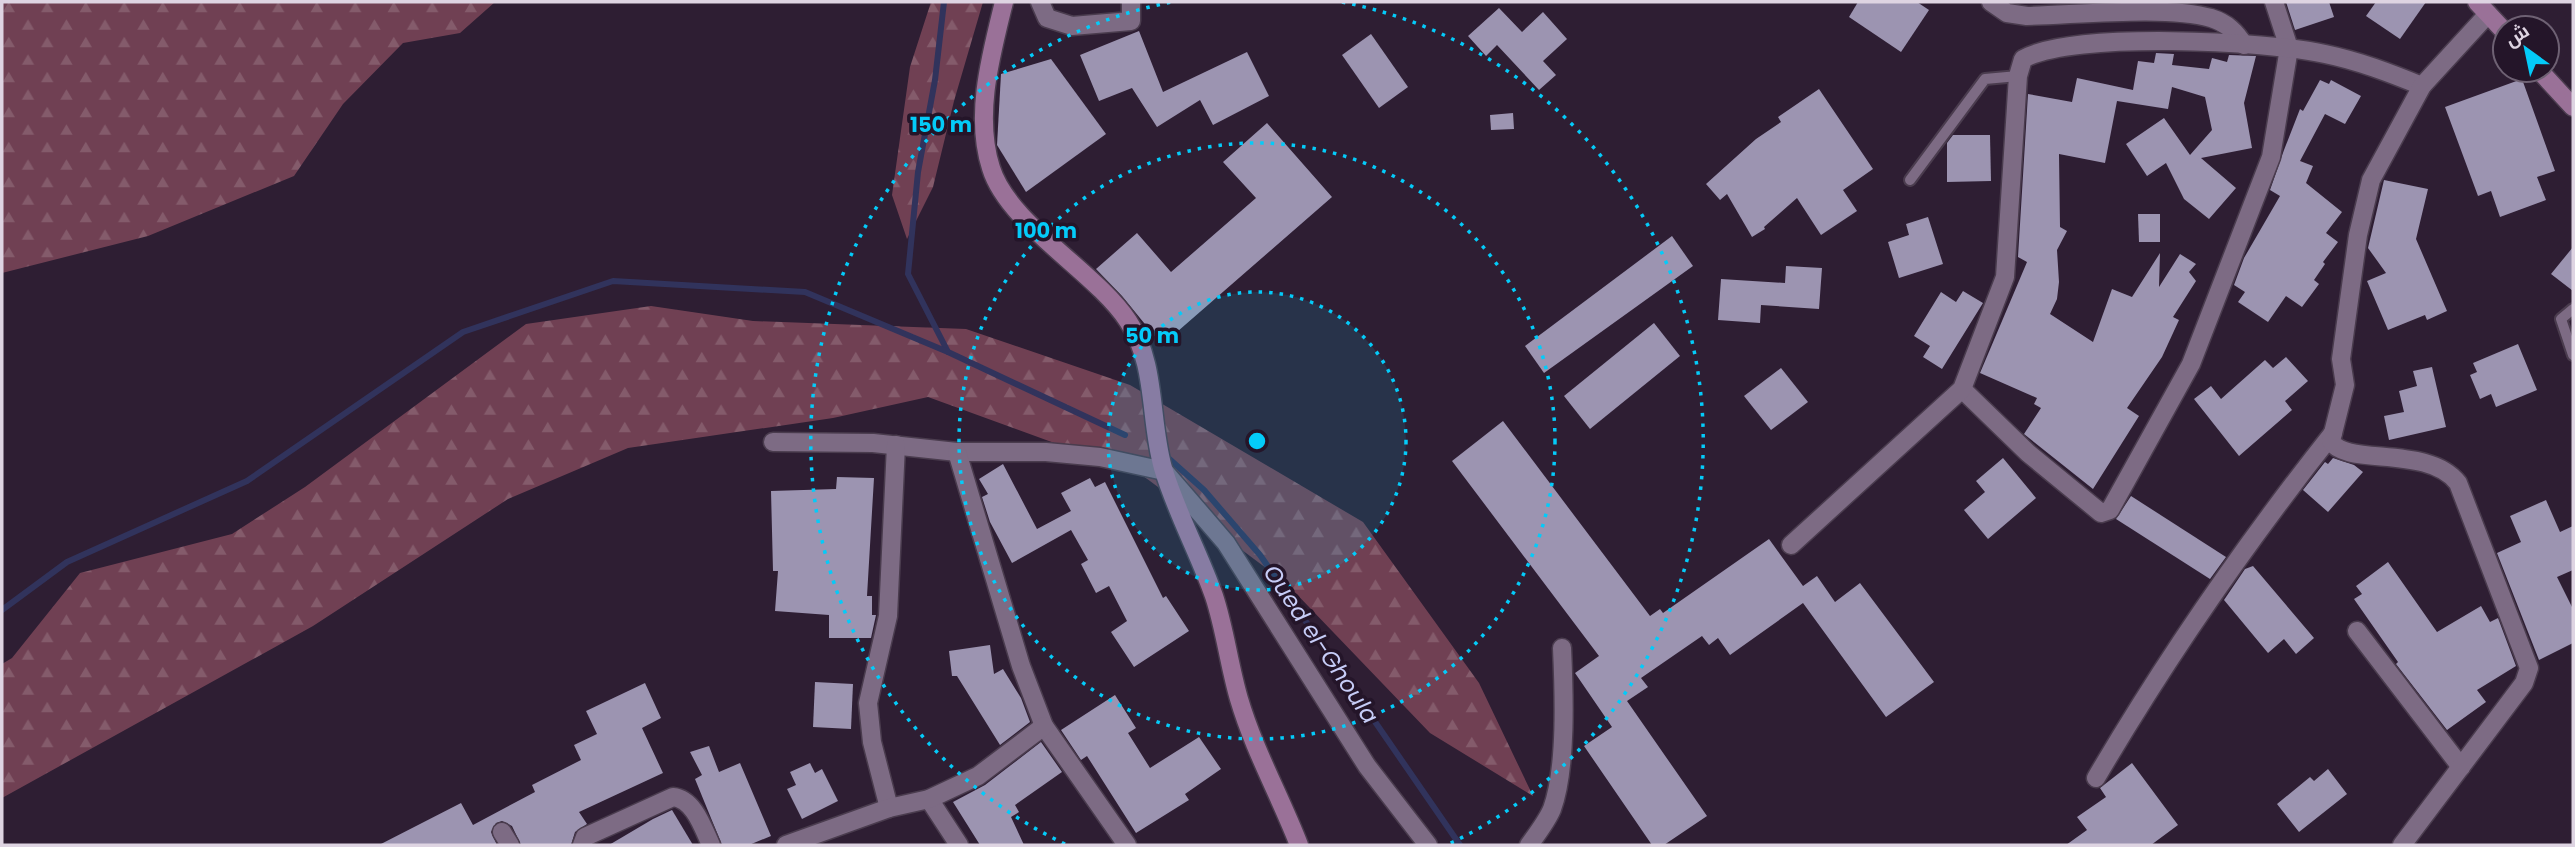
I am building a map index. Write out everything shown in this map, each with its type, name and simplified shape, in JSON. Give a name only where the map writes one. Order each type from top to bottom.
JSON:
[{"type":"main road","points":[[1004,2],[991,55],[983,131],[991,171],[1012,203],[1041,235],[1128,320],[1147,362],[1156,440],[1164,471],[1214,597],[1238,698],[1257,751],[1299,845]]},
{"type":"main road","points":[[2552,84],[2573,107]]},
{"type":"street","points":[[1040,2],[1047,18],[1072,26],[1131,21],[1131,2]]},
{"type":"street","points":[[1991,2],[2017,15],[2157,13],[2211,18],[2229,27],[2244,45]]},
{"type":"street","points":[[1962,389],[2038,462],[2101,513],[2110,510],[2190,364],[2271,157],[2289,48],[2274,2]]},
{"type":"street","points":[[2402,845],[2524,684],[2529,668],[2458,483],[2439,465],[2426,461],[2343,452],[2334,447],[2333,433],[2345,385],[2341,359],[2358,235],[2371,180],[2422,86],[2482,8]]},
{"type":"street","points":[[1791,545],[1962,389],[2005,277],[2019,65],[2029,56],[2097,43],[2289,48],[2357,61],[2422,86]]},
{"type":"street","points":[[2096,778],[2159,671],[2286,492],[2333,433]]},
{"type":"street","points":[[773,442],[896,445],[957,452],[1046,452],[1100,457],[1164,471],[1226,543],[1367,766],[1428,845]]},
{"type":"street","points":[[889,808],[872,742],[868,703],[888,616],[896,445]]},
{"type":"street","points":[[957,452],[1021,666],[1044,726],[1127,845]]},
{"type":"street","points":[[2357,631],[2461,767]]},
{"type":"street","points":[[1529,845],[1552,809],[1560,763],[1565,700],[1562,648]]},
{"type":"street","points":[[786,845],[889,808],[929,799],[978,776],[1044,726]]},
{"type":"street","points":[[582,845],[585,837],[673,797],[681,797],[695,811],[711,845]]},
{"type":"street","points":[[929,799],[959,845]]},
{"type":"lane","points":[[1910,180],[1985,79],[2018,76]]},
{"type":"lane","points":[[2573,309],[2561,318],[2573,355]]},
{"type":"green space","points":[[2,2],[495,2],[460,33],[403,43],[343,104],[294,176],[148,236],[2,273]]},
{"type":"green space","points":[[931,2],[983,2],[954,101],[933,187],[907,239],[892,195],[910,67]]},
{"type":"green space","points":[[651,306],[753,321],[966,329],[1130,385],[1363,522],[1479,683],[1533,796],[1430,733],[1286,583],[1142,475],[928,397],[833,418],[628,448],[508,499],[313,626],[2,798],[2,664],[12,658],[80,573],[232,534],[305,487],[526,324]]},
{"type":"building","points":[[1858,2],[1917,2],[1929,10],[1901,52],[1849,17]]},
{"type":"building","points":[[2286,2],[2329,2],[2334,17],[2295,30]]},
{"type":"building","points":[[2376,2],[2426,2],[2400,39],[2366,16]]},
{"type":"building","points":[[1499,8],[1522,32],[1543,12],[1567,39],[1543,61],[1556,75],[1539,90],[1497,45],[1486,56],[1468,36]]},
{"type":"building","points":[[1139,31],[1163,92],[1247,52],[1269,96],[1213,125],[1200,100],[1157,127],[1132,88],[1099,101],[1080,55]]},
{"type":"building","points":[[1371,34],[1408,87],[1379,108],[1342,55]]},
{"type":"building","points":[[2156,53],[2174,54],[2172,65],[2209,69],[2212,58],[2227,62],[2229,55],[2256,56],[2244,103],[2252,148],[2201,158],[2236,188],[2209,219],[2184,199],[2166,163],[2147,176],[2126,144],[2164,118],[2190,155],[2212,130],[2205,97],[2172,87],[2168,109],[2117,101],[2105,163],[2059,154],[2060,227],[2067,231],[2057,250],[2059,282],[2057,299],[2050,314],[2093,342],[2112,289],[2132,297],[2160,253],[2159,287],[2180,254],[2196,264],[2189,272],[2196,281],[2173,317],[2179,320],[2162,357],[2127,408],[2139,416],[2093,489],[2024,434],[2041,408],[2034,404],[2037,398],[1980,373],[2027,262],[2018,257],[2028,94],[2072,102],[2077,78],[2133,90],[2138,61],[2154,63]]},
{"type":"building","points":[[1051,59],[1106,134],[1026,192],[997,145],[1001,74]]},
{"type":"building","points":[[2320,80],[2329,84],[2331,80],[2361,96],[2345,124],[2325,114],[2300,161],[2313,166],[2306,183],[2342,212],[2326,233],[2338,242],[2314,280],[2319,284],[2302,307],[2286,296],[2268,322],[2238,302],[2245,292],[2234,285],[2244,258],[2280,196],[2270,190],[2300,109],[2303,111]]},
{"type":"building","points":[[2508,84],[2524,84],[2555,171],[2537,177],[2546,200],[2500,217],[2491,191],[2478,196],[2445,107]]},
{"type":"building","points":[[1819,89],[1873,169],[1843,190],[1857,211],[1821,235],[1797,198],[1764,227],[1765,229],[1752,237],[1727,194],[1720,200],[1706,184],[1756,139],[1781,122],[1778,117]]},
{"type":"building","points":[[1513,113],[1514,129],[1491,130],[1490,115]]},
{"type":"building","points":[[1267,123],[1332,197],[1162,345],[1096,269],[1137,233],[1171,272],[1256,198],[1223,162]]},
{"type":"building","points":[[1953,135],[1990,135],[1991,181],[1947,182],[1947,143]]},
{"type":"building","points":[[2384,180],[2428,189],[2416,239],[2447,311],[2427,320],[2425,315],[2388,330],[2367,281],[2386,273],[2368,248]]},
{"type":"building","points":[[2138,214],[2160,214],[2160,242],[2139,242]]},
{"type":"building","points":[[1928,217],[1943,264],[1899,278],[1888,242],[1909,235],[1906,224]]},
{"type":"building","points":[[1672,236],[1693,266],[1544,373],[1525,346]]},
{"type":"building","points":[[2573,247],[2573,291],[2551,274]]},
{"type":"building","points":[[1786,266],[1822,268],[1819,309],[1761,305],[1760,323],[1718,320],[1721,279],[1785,283]]},
{"type":"building","points":[[1963,291],[1983,303],[1942,369],[1923,357],[1930,346],[1914,336],[1941,292],[1956,302]]},
{"type":"building","points":[[1654,323],[1680,356],[1590,429],[1564,396]]},
{"type":"building","points":[[2518,344],[2537,390],[2496,407],[2491,394],[2480,399],[2470,375],[2477,372],[2473,363]]},
{"type":"building","points":[[2286,357],[2308,381],[2285,401],[2292,410],[2239,456],[2194,399],[2211,386],[2221,399],[2265,360],[2273,368]]},
{"type":"building","points":[[2432,367],[2446,427],[2389,440],[2384,416],[2404,412],[2399,391],[2417,386],[2413,371]]},
{"type":"building","points":[[1781,368],[1808,402],[1771,430],[1744,396]]},
{"type":"building","points":[[1503,421],[1650,616],[1660,609],[1663,613],[1769,539],[1803,586],[1817,576],[1835,602],[1860,583],[1934,682],[1886,717],[1803,603],[1730,655],[1718,638],[1709,645],[1702,636],[1641,678],[1648,687],[1627,701],[1707,816],[1664,845],[1652,845],[1584,746],[1612,727],[1575,673],[1599,656],[1452,461]]},
{"type":"building","points":[[2003,458],[2036,498],[1988,539],[1964,510],[1985,492],[1976,481]]},
{"type":"building","points":[[2333,458],[2354,465],[2363,472],[2328,512],[2303,490],[2325,462],[2328,464]]},
{"type":"building","points":[[1003,464],[1037,529],[1071,511],[1061,493],[1090,478],[1095,487],[1105,482],[1163,598],[1166,596],[1189,631],[1134,667],[1111,632],[1127,621],[1109,586],[1096,593],[1081,564],[1088,560],[1071,530],[1012,563],[990,522],[982,497],[988,494],[979,479]]},
{"type":"building","points":[[837,477],[874,478],[867,596],[872,596],[872,615],[876,615],[871,638],[829,638],[829,615],[775,611],[778,571],[773,571],[771,491],[836,489]]},
{"type":"building","points":[[2131,496],[2226,557],[2210,579],[2116,519]]},
{"type":"building","points":[[2546,500],[2560,532],[2573,526],[2573,570],[2557,577],[2573,609],[2573,643],[2539,660],[2497,553],[2521,542],[2510,516]]},
{"type":"building","points":[[2388,562],[2437,632],[2481,606],[2490,622],[2498,618],[2516,666],[2477,690],[2486,702],[2447,730],[2396,664],[2398,662],[2354,599],[2362,594],[2356,586]]},
{"type":"building","points":[[2253,566],[2314,638],[2296,654],[2284,639],[2268,653],[2224,600],[2245,569]]},
{"type":"building","points":[[990,645],[994,674],[1003,669],[1021,698],[1030,722],[1000,745],[957,676],[952,676],[949,651]]},
{"type":"building","points":[[815,682],[853,684],[851,729],[813,727]]},
{"type":"building","points":[[645,683],[661,718],[642,728],[663,773],[579,812],[587,824],[575,832],[571,845],[521,845],[512,826],[502,821],[496,823],[491,832],[497,845],[379,845],[461,803],[473,825],[535,792],[532,785],[581,760],[574,745],[597,734],[586,711]]},
{"type":"building","points":[[1115,695],[1136,728],[1128,733],[1150,768],[1199,737],[1221,769],[1185,794],[1189,800],[1136,833],[1087,756],[1081,760],[1061,730]]},
{"type":"building","points":[[1041,742],[1062,772],[1015,805],[1019,812],[1011,817],[1024,845],[980,845],[953,802],[985,785]]},
{"type":"building","points":[[709,746],[719,772],[740,763],[771,836],[749,845],[722,845],[695,779],[702,775],[690,752]]},
{"type":"building","points":[[810,763],[815,773],[822,769],[838,801],[802,819],[787,789],[796,785],[790,772]]},
{"type":"building","points":[[2132,763],[2178,825],[2151,845],[2066,845],[2087,830],[2077,817],[2106,797],[2100,788]]},
{"type":"building","points":[[2328,769],[2347,794],[2299,832],[2277,804],[2310,777],[2314,781]]},
{"type":"building","points":[[672,810],[693,845],[609,845],[653,819]]},
{"type":"waterway","name":"Oued el-Ghoula","points":[[944,2],[935,80],[918,172],[908,274],[948,352],[1125,435]]},
{"type":"waterway","points":[[2,610],[67,562],[247,481],[463,332],[613,281],[805,292],[948,352]]},
{"type":"waterway","name":"Oued el-Ghoula","points":[[1166,456],[1204,490],[1260,555],[1460,845]]}]
